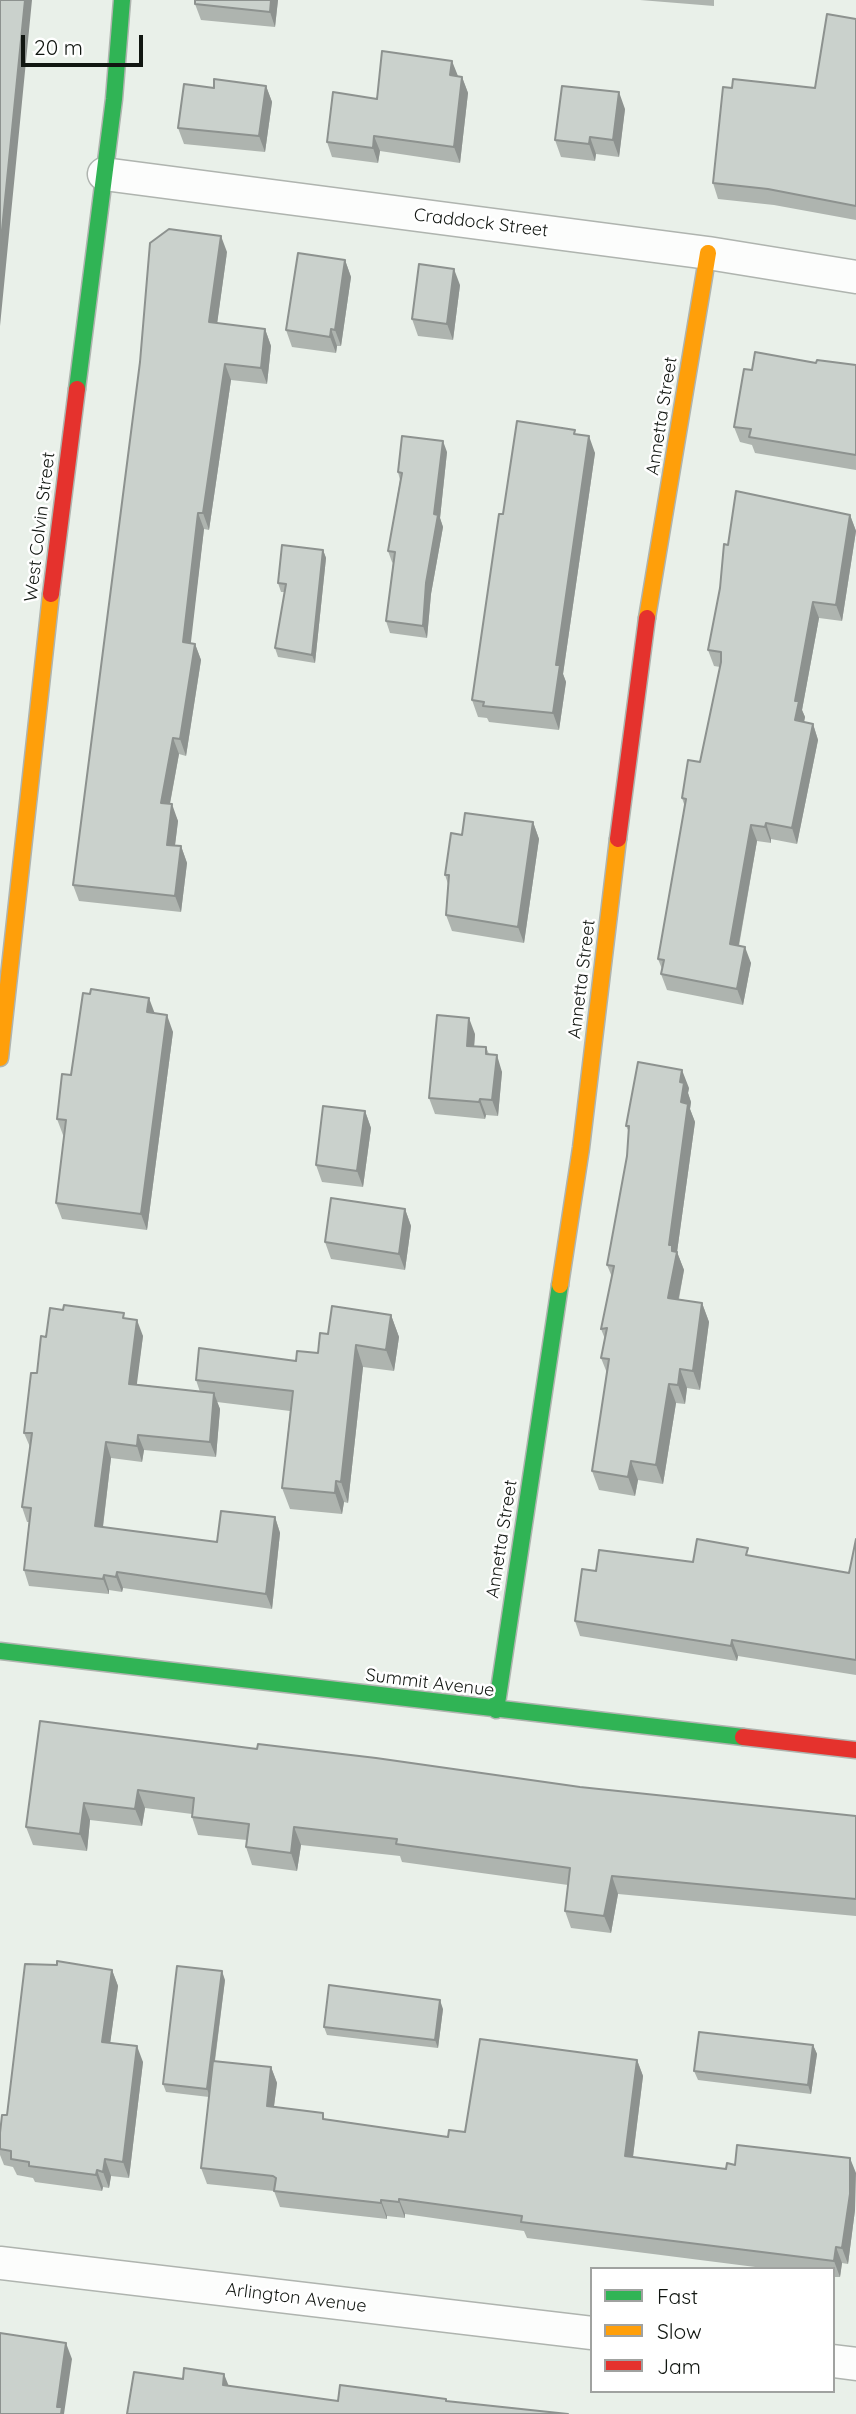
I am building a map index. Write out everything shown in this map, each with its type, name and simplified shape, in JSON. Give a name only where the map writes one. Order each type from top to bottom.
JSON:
[{"type":"street","name":"West Colvin Street","points":[[0,1058],[32,748],[104,174],[122,0]]},
{"type":"street","name":"Craddock Street","points":[[104,174],[708,253],[856,277]]},
{"type":"street","name":"Annetta Street","points":[[496,1710],[581,1148],[636,686],[708,253]]},
{"type":"street","name":"Summit Avenue","points":[[0,1651],[856,1750]]},
{"type":"street","name":"Arlington Avenue","points":[[0,2263],[590,2333]]},
{"type":"street","points":[[835,2361],[856,2364]]},
{"type":"building","points":[[0,0],[25,0],[0,250]]},
{"type":"building","points":[[195,0],[271,0],[270,12],[195,4]]},
{"type":"building","points":[[827,14],[856,19],[856,206],[768,189],[713,183],[723,87],[732,88],[733,79],[815,88]]},
{"type":"building","points":[[382,51],[452,61],[450,75],[462,77],[454,147],[374,136],[373,148],[327,142],[333,92],[377,99]]},
{"type":"building","points":[[214,79],[266,86],[259,136],[178,128],[184,84],[214,88]]},
{"type":"building","points":[[562,86],[619,92],[613,140],[590,137],[589,144],[555,140]]},
{"type":"building","points":[[169,229],[221,236],[209,322],[265,329],[261,368],[225,364],[203,513],[198,513],[183,642],[195,644],[180,739],[173,738],[161,803],[172,804],[167,845],[181,846],[175,896],[73,885],[140,362],[150,243]]},
{"type":"building","points":[[298,253],[345,260],[335,330],[331,329],[330,337],[286,330]]},
{"type":"building","points":[[419,264],[454,269],[447,324],[412,319]]},
{"type":"building","points":[[755,352],[816,363],[817,360],[856,365],[856,455],[749,437],[751,429],[734,427],[744,369],[752,370]]},
{"type":"building","points":[[517,421],[575,430],[574,434],[589,436],[556,665],[560,665],[553,713],[483,706],[484,702],[472,700],[499,514],[503,514]]},
{"type":"building","points":[[402,436],[443,441],[434,514],[438,515],[426,583],[423,626],[386,621],[395,552],[388,551],[402,473],[398,472]]},
{"type":"building","points":[[736,491],[850,515],[836,605],[813,602],[795,701],[799,701],[795,720],[813,724],[792,828],[766,823],[765,827],[751,825],[730,944],[745,947],[737,989],[661,974],[664,960],[658,959],[686,799],[682,798],[688,760],[700,762],[721,662],[721,652],[708,650],[720,588],[724,544],[728,545]]},
{"type":"building","points":[[282,545],[323,550],[312,655],[275,648],[286,584],[278,583]]},
{"type":"building","points":[[465,813],[533,822],[518,927],[446,915],[449,875],[445,875],[451,833],[462,835]]},
{"type":"building","points":[[91,989],[149,998],[147,1012],[167,1015],[141,1214],[56,1203],[66,1120],[57,1119],[62,1074],[71,1075],[83,993],[90,994]]},
{"type":"building","points":[[437,1015],[469,1018],[467,1046],[486,1047],[486,1054],[497,1055],[492,1100],[480,1099],[479,1102],[429,1098]]},
{"type":"building","points":[[638,1062],[682,1070],[680,1082],[684,1083],[681,1102],[688,1104],[669,1245],[672,1245],[672,1251],[677,1252],[668,1298],[702,1303],[693,1371],[680,1369],[678,1385],[669,1384],[656,1465],[631,1461],[628,1477],[592,1471],[609,1359],[601,1358],[607,1328],[601,1329],[614,1266],[607,1265],[627,1156],[629,1126],[626,1126]]},
{"type":"building","points":[[323,1106],[365,1111],[357,1171],[316,1165]]},
{"type":"building","points":[[331,1198],[405,1209],[399,1254],[325,1242]]},
{"type":"building","points":[[64,1305],[124,1313],[123,1318],[137,1320],[129,1384],[214,1393],[210,1442],[138,1435],[137,1446],[106,1442],[95,1526],[217,1542],[221,1511],[275,1517],[266,1594],[117,1572],[116,1577],[104,1575],[103,1579],[24,1570],[31,1508],[22,1507],[32,1433],[24,1433],[31,1373],[37,1373],[41,1336],[46,1337],[50,1308],[63,1310]]},
{"type":"building","points":[[332,1306],[391,1315],[386,1350],[356,1345],[341,1482],[336,1481],[335,1493],[282,1488],[293,1391],[196,1380],[199,1348],[296,1361],[297,1351],[318,1353],[320,1333],[328,1334]]},
{"type":"building","points":[[697,1539],[748,1548],[746,1555],[849,1573],[856,1539],[856,1660],[732,1640],[731,1646],[575,1621],[582,1569],[596,1571],[599,1550],[693,1562]]},
{"type":"building","points":[[40,1721],[257,1749],[258,1744],[376,1758],[580,1787],[856,1816],[856,1899],[612,1876],[604,1916],[565,1911],[570,1868],[396,1844],[397,1839],[294,1827],[291,1853],[246,1847],[249,1824],[192,1817],[194,1798],[138,1790],[135,1809],[84,1803],[80,1834],[26,1827]]},
{"type":"building","points":[[57,1961],[112,1970],[102,2042],[137,2046],[123,2162],[105,2159],[103,2172],[97,2170],[96,2175],[29,2166],[29,2162],[11,2159],[11,2151],[0,2149],[2,2115],[7,2115],[25,1964],[57,1965]]},
{"type":"building","points":[[177,1966],[222,1971],[207,2089],[163,2084]]},
{"type":"building","points":[[329,1985],[440,2000],[435,2040],[324,2027]]},
{"type":"building","points":[[699,2032],[813,2045],[808,2085],[694,2071]]},
{"type":"building","points":[[480,2039],[637,2060],[625,2156],[726,2169],[727,2163],[735,2165],[737,2145],[850,2158],[850,2194],[842,2248],[836,2247],[834,2261],[521,2222],[522,2216],[399,2199],[399,2202],[381,2200],[381,2203],[274,2191],[276,2178],[273,2176],[201,2168],[213,2061],[271,2067],[267,2106],[323,2113],[323,2119],[448,2137],[449,2130],[465,2132]]},
{"type":"building","points":[[0,2333],[66,2343],[57,2407],[62,2407],[61,2414],[0,2414]]},
{"type":"building","points":[[184,2368],[224,2374],[223,2385],[338,2401],[340,2385],[446,2401],[568,2414],[127,2414],[134,2372],[183,2379]]},
{"type":"traffic: fast","points":[[77,389],[114,99],[122,0]]},
{"type":"traffic: fast","points":[[496,1710],[560,1285]]},
{"type":"traffic: fast","points":[[0,1651],[743,1737]]},
{"type":"traffic: slow","points":[[647,618],[708,253]]},
{"type":"traffic: slow","points":[[0,1058],[51,594]]},
{"type":"traffic: slow","points":[[560,1285],[581,1148],[618,839]]},
{"type":"traffic: jam","points":[[51,594],[77,389]]},
{"type":"traffic: jam","points":[[618,839],[647,618]]},
{"type":"traffic: jam","points":[[743,1737],[856,1750]]}]
